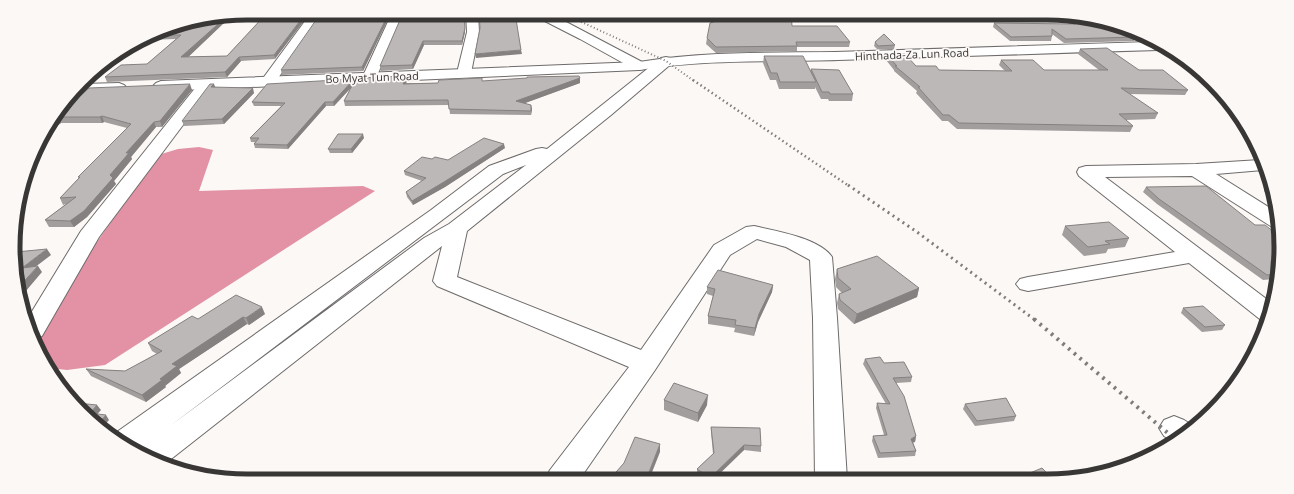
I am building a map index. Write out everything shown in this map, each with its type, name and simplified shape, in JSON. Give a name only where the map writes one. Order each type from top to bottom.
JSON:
[{"type":"street","points":[[269,81],[312,20]]},
{"type":"street","points":[[369,78],[395,20]]},
{"type":"street","points":[[464,73],[473,32],[472,20]]},
{"type":"street","points":[[553,20],[639,66]]},
{"type":"street","name":"Hinthada-Za Lun Road","points":[[666,61],[709,58],[914,54],[1153,46]]},
{"type":"street","points":[[154,454],[432,243],[457,229],[605,112],[666,61]]},
{"type":"street","name":"Bo Myat Tun Road","points":[[149,87],[639,66],[666,61]]},
{"type":"street","points":[[35,327],[89,236],[205,85]]},
{"type":"street","points":[[83,89],[134,87]]},
{"type":"street","points":[[128,441],[496,170],[559,147]]},
{"type":"street","points":[[1259,165],[1196,170],[1086,172],[1265,310]]},
{"type":"street","points":[[1196,170],[1272,219]]},
{"type":"street","points":[[457,229],[445,280],[646,363]]},
{"type":"street","points":[[565,474],[646,363],[722,250],[754,232],[794,242],[821,258],[825,318],[831,474]]},
{"type":"street","points":[[1028,284],[1195,256]]},
{"type":"shaded area","points":[[199,147],[213,150],[199,191],[363,186],[375,191],[105,365],[67,370],[55,369],[35,330],[158,155],[178,149]]},
{"type":"building","points":[[260,20],[301,20],[274,55],[239,57],[225,72],[105,77],[121,65],[147,64],[181,35],[166,35],[203,24],[221,21],[181,57],[227,56]]},
{"type":"building","points":[[316,20],[386,20],[362,67],[281,70]]},
{"type":"building","points":[[400,20],[464,20],[465,28],[462,41],[423,41],[412,65],[380,66]]},
{"type":"building","points":[[479,20],[516,20],[521,50],[475,54],[480,28]]},
{"type":"building","points":[[720,20],[792,20],[792,26],[837,26],[850,42],[796,42],[797,46],[716,47],[707,38],[710,23]]},
{"type":"building","points":[[1069,21],[1091,24],[1134,37],[1066,39],[1052,29],[1052,36],[1011,37],[994,23],[1075,24]]},
{"type":"building","points":[[884,34],[895,45],[878,46],[875,42]]},
{"type":"building","points":[[1107,48],[1139,70],[1163,70],[1188,90],[1121,88],[1158,113],[1119,114],[1133,126],[959,123],[949,115],[943,115],[918,87],[920,87],[895,66],[897,66],[887,55],[905,54],[916,66],[936,66],[939,70],[1012,71],[1001,60],[1033,60],[1044,70],[1108,70],[1080,49]]},
{"type":"building","points":[[764,56],[803,56],[816,82],[780,82],[777,73],[771,73]]},
{"type":"building","points":[[811,69],[839,70],[853,94],[830,94],[829,92],[822,92]]},
{"type":"building","points":[[407,76],[403,84],[438,83],[439,80],[482,78],[482,81],[527,77],[579,76],[580,78],[516,101],[531,105],[531,111],[449,109],[448,100],[344,101],[356,78]]},
{"type":"building","points":[[354,79],[333,102],[325,102],[287,145],[254,144],[259,138],[250,138],[285,103],[252,102],[267,84]]},
{"type":"building","points":[[190,84],[160,121],[154,122],[126,153],[129,153],[110,175],[113,178],[84,211],[70,221],[45,220],[76,197],[60,198],[80,177],[78,177],[131,124],[102,116],[61,117],[79,94],[82,94],[89,88]]},
{"type":"building","points":[[210,84],[214,84],[211,87],[253,88],[222,119],[182,121]]},
{"type":"building","points":[[338,134],[363,134],[351,149],[328,149]]},
{"type":"building","points":[[484,138],[504,144],[412,201],[406,192],[426,178],[404,171],[422,157],[432,159],[435,157],[448,160]]},
{"type":"building","points":[[1206,186],[1255,225],[1265,225],[1274,232],[1272,274],[1267,275],[1159,199],[1146,187]]},
{"type":"building","points":[[1109,222],[1129,238],[1105,241],[1110,244],[1088,247],[1065,226]]},
{"type":"building","points":[[47,249],[22,268],[38,266],[23,283],[20,262],[20,252]]},
{"type":"building","points":[[877,256],[919,288],[857,314],[840,300],[839,294],[851,289],[838,278],[837,269]]},
{"type":"building","points":[[718,270],[773,285],[759,314],[755,328],[735,325],[736,320],[708,316],[715,289],[707,287]]},
{"type":"building","points":[[236,295],[262,307],[246,318],[243,317],[172,364],[177,366],[160,379],[162,380],[142,395],[86,369],[125,371],[162,351],[148,343],[192,316],[198,319]]},
{"type":"building","points":[[1203,306],[1225,325],[1205,327],[1183,308]]},
{"type":"building","points":[[880,357],[884,363],[904,362],[912,377],[893,378],[904,396],[916,436],[911,439],[916,451],[880,453],[873,436],[887,435],[877,403],[890,404],[865,359]]},
{"type":"building","points":[[674,383],[708,395],[698,413],[664,400]]},
{"type":"building","points":[[1006,398],[1016,416],[977,421],[965,404]]},
{"type":"building","points":[[82,403],[97,405],[91,412]]},
{"type":"building","points":[[92,413],[106,415],[101,421]]},
{"type":"building","points":[[711,427],[760,428],[761,446],[744,445],[714,474],[704,474],[697,469],[714,453]]},
{"type":"building","points":[[635,437],[660,444],[648,474],[614,474],[624,463]]},
{"type":"building","points":[[1042,468],[1048,474],[1047,474],[1028,474]]},
{"type":"railway","points":[[577,20],[666,61],[694,81]]},
{"type":"railway","points":[[693,80],[849,186]]},
{"type":"railway","points":[[848,185],[917,232],[1035,320]]},
{"type":"railway","points":[[1034,319],[1172,437]]}]
